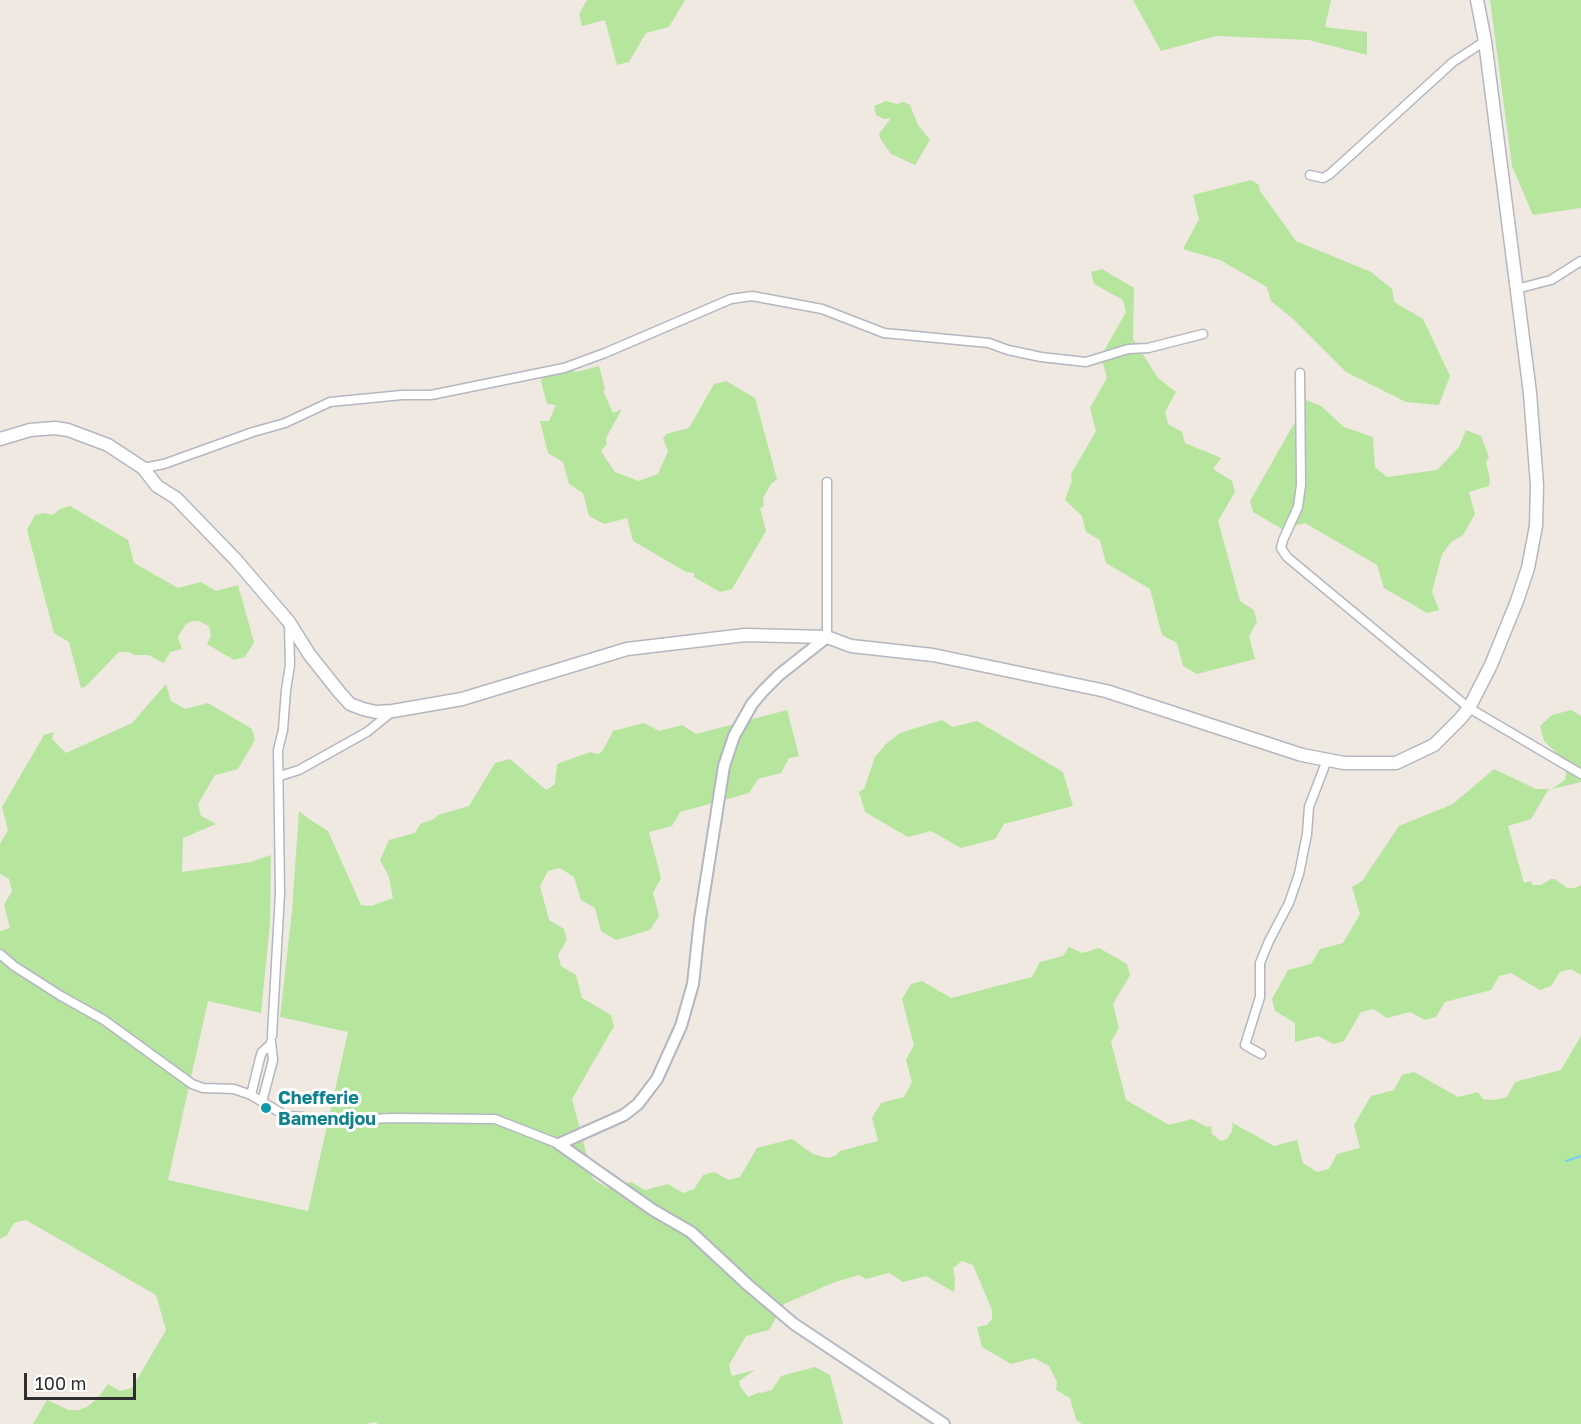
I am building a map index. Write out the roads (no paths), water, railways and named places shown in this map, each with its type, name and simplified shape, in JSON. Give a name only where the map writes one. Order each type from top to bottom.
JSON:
[{"type":"main road","points":[[0,439],[30,429],[68,430],[108,445],[143,468],[157,486],[176,498],[236,560],[289,622],[309,654],[350,704],[376,712],[462,699],[627,649],[745,635],[827,637],[850,646],[933,655],[1106,691],[1276,747],[1327,760],[1362,764],[1396,763],[1434,744],[1469,708],[1491,665],[1517,601],[1528,568],[1536,526],[1537,485],[1533,426],[1478,0]]},
{"type":"street","points":[[1310,175],[1323,178],[1330,174],[1453,62],[1485,41]]},
{"type":"street","points":[[1516,289],[1551,280],[1581,261]]},
{"type":"street","points":[[143,468],[164,464],[285,423],[330,402],[402,395],[431,395],[564,368],[731,299],[752,296],[822,309],[884,333],[989,343],[1008,350],[1041,357],[1086,362],[1128,349],[1148,348],[1203,334]]},
{"type":"street","points":[[1300,373],[1301,485],[1298,507],[1281,548],[1287,557],[1469,708],[1581,774]]},
{"type":"street","points":[[559,1144],[624,1115],[648,1093],[661,1072],[681,1026],[693,984],[700,919],[724,766],[734,736],[752,704],[763,691],[785,670],[827,637],[827,482]]},
{"type":"street","points":[[262,1102],[273,1060],[271,1041],[280,893],[278,750],[283,730],[290,665],[289,622]]},
{"type":"street","points":[[280,776],[299,770],[367,732],[393,711]]},
{"type":"street","points":[[1261,1054],[1245,1045],[1260,997],[1260,963],[1289,903],[1299,874],[1307,834],[1309,807],[1327,760]]},
{"type":"street","points":[[0,954],[14,966],[61,996],[104,1020],[192,1084],[203,1088],[227,1088],[251,1095],[286,1116],[322,1121],[393,1118],[495,1119],[559,1144],[653,1209],[691,1232],[794,1324],[944,1424]]},
{"type":"street","points":[[251,1095],[262,1052],[271,1041]]},
{"type":"waterway","points":[[1566,1161],[1581,1156]]},
{"type":"place","name":"Chefferie Bamendjou","points":[[266,1108]]}]
